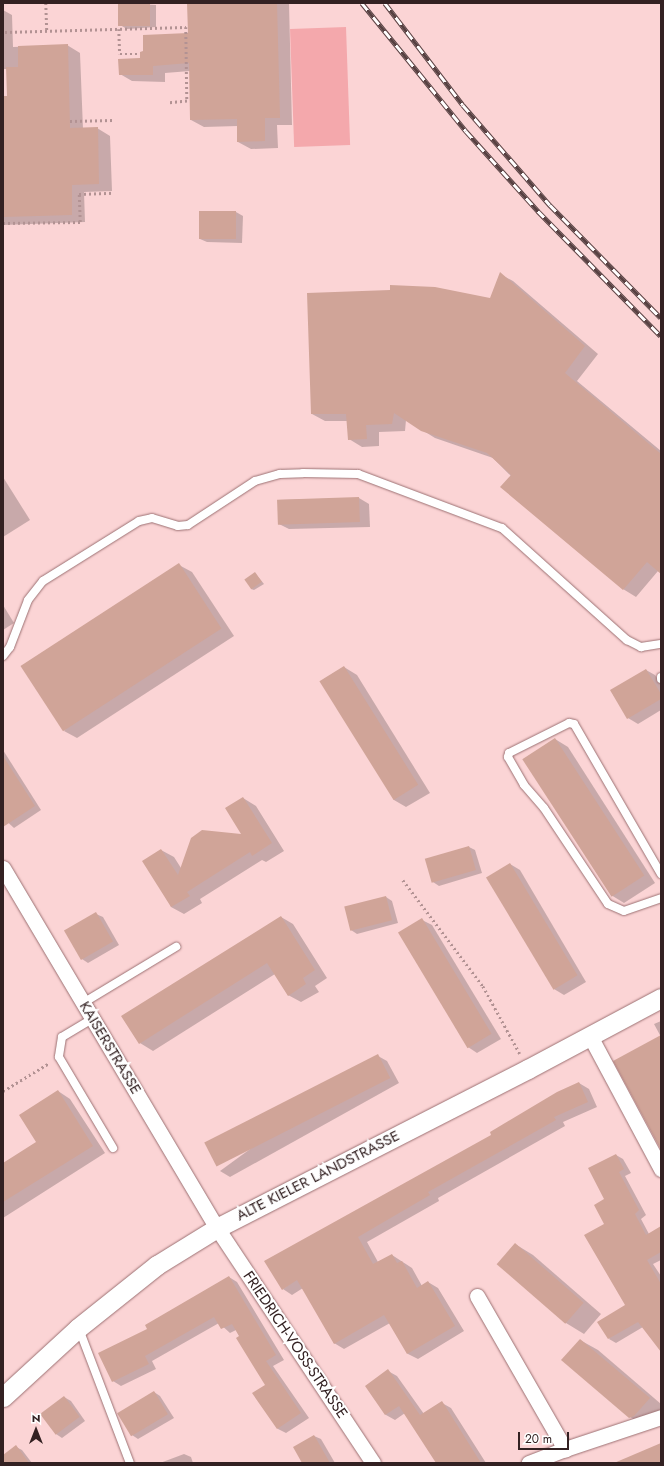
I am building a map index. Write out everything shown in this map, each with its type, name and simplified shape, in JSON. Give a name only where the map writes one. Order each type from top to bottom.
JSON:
[{"type":"street","name":"KAISERSTRASSE","points":[[3,868],[216,1228]]},
{"type":"street","name":"ALTE KIELER LANDSTRASSE","points":[[3,1397],[78,1328],[157,1265],[216,1228],[528,1069],[661,998]]},
{"type":"street","points":[[590,1036],[661,1169]]},
{"type":"street","name":"FRIEDRICH-VOSS-STRASSE","points":[[216,1228],[373,1463]]},
{"type":"street","points":[[477,1296],[565,1449]]},
{"type":"street","points":[[529,1463],[565,1449],[661,1417]]},
{"type":"lane","points":[[3,656],[13,642],[28,600],[44,581],[139,521],[152,518],[178,526],[188,524],[255,481],[280,474],[303,473],[358,474],[502,528],[627,640],[641,647],[661,644]]},
{"type":"lane","points":[[661,874],[574,724],[569,723],[509,753],[508,757],[524,785],[544,808],[608,904],[624,911],[661,898]]},
{"type":"lane","points":[[83,1003],[176,947]]},
{"type":"lane","points":[[92,1019],[62,1037],[59,1057],[113,1148]]},
{"type":"lane","points":[[78,1328],[130,1463]]},
{"type":"path","points":[[46,3],[47,32]]},
{"type":"path","points":[[4,32],[186,27],[187,101],[167,103]]},
{"type":"path","points":[[119,29],[120,54],[140,54]]},
{"type":"path","points":[[70,121],[113,120]]},
{"type":"path","points":[[3,223],[80,222],[79,194],[114,193]]},
{"type":"path","points":[[403,880],[483,986],[528,1069]]},
{"type":"path","points":[[3,1091],[59,1057]]},
{"type":"shaded area","points":[[346,27],[350,145],[294,147],[290,29]]},
{"type":"building","points":[[118,3],[150,3],[150,26],[118,26]]},
{"type":"building","points":[[187,3],[277,3],[280,118],[265,118],[265,141],[237,142],[237,119],[190,120],[189,63],[153,66],[153,75],[119,75],[118,59],[140,58],[140,52],[143,51],[143,35],[188,33]]},
{"type":"building","points":[[68,44],[70,128],[98,127],[99,184],[72,185],[72,215],[3,217],[3,96],[7,96],[6,67],[18,67],[18,46]]},
{"type":"building","points":[[199,211],[236,211],[236,239],[199,239]]},
{"type":"building","points":[[500,272],[585,346],[565,373],[661,454],[661,574],[647,562],[623,590],[500,487],[511,475],[487,453],[421,431],[394,413],[392,424],[366,425],[367,439],[348,440],[346,414],[311,414],[307,293],[390,290],[390,285],[435,287],[490,298]]},
{"type":"building","points":[[359,497],[360,522],[278,525],[277,500]]},
{"type":"building","points":[[179,563],[221,628],[63,731],[20,666]]},
{"type":"building","points":[[255,572],[262,582],[251,589],[244,579]]},
{"type":"building","points":[[344,666],[418,785],[394,800],[319,681]]},
{"type":"building","points":[[646,669],[661,694],[661,699],[627,719],[610,690]]},
{"type":"building","points":[[555,738],[644,876],[612,897],[522,759]]},
{"type":"building","points":[[3,756],[35,806],[3,827]]},
{"type":"building","points":[[243,797],[272,843],[252,856],[250,852],[187,892],[190,896],[171,907],[142,861],[161,849],[178,875],[191,838],[202,830],[241,834],[225,808]]},
{"type":"building","points":[[469,846],[476,870],[432,883],[425,859]]},
{"type":"building","points":[[510,863],[577,975],[553,990],[486,877]]},
{"type":"building","points":[[386,896],[392,920],[350,931],[344,906]]},
{"type":"building","points":[[96,912],[113,941],[81,960],[64,930]]},
{"type":"building","points":[[281,916],[315,970],[303,978],[306,984],[288,996],[267,963],[139,1044],[121,1016]]},
{"type":"building","points":[[422,918],[492,1034],[468,1048],[398,932]]},
{"type":"building","points":[[661,1035],[661,1150],[613,1061]]},
{"type":"building","points":[[378,1054],[390,1078],[217,1167],[204,1143]]},
{"type":"building","points":[[579,1082],[588,1102],[554,1117],[556,1120],[428,1192],[430,1195],[358,1237],[373,1264],[392,1254],[397,1263],[402,1261],[417,1288],[428,1281],[455,1326],[407,1354],[384,1315],[334,1344],[297,1280],[282,1290],[264,1261],[491,1135],[490,1132],[557,1092]]},
{"type":"building","points":[[58,1090],[93,1146],[3,1202],[3,1163],[36,1142],[19,1115]]},
{"type":"building","points":[[616,1154],[624,1169],[619,1172],[639,1210],[635,1214],[646,1235],[661,1226],[661,1252],[647,1260],[661,1284],[661,1352],[638,1322],[608,1339],[597,1322],[625,1305],[584,1235],[604,1224],[594,1205],[604,1199],[588,1168]]},
{"type":"building","points":[[515,1243],[584,1303],[565,1324],[497,1264]]},
{"type":"building","points":[[229,1276],[276,1355],[266,1361],[301,1413],[277,1429],[252,1393],[265,1385],[236,1338],[239,1336],[232,1324],[221,1329],[214,1317],[145,1356],[149,1364],[112,1382],[98,1353],[147,1329],[145,1325]]},
{"type":"building","points":[[580,1339],[650,1398],[634,1416],[629,1418],[561,1360]]},
{"type":"building","points":[[388,1369],[420,1415],[442,1401],[481,1463],[436,1463],[399,1406],[385,1415],[365,1386]]},
{"type":"building","points":[[154,1391],[168,1414],[131,1436],[117,1413]]},
{"type":"building","points":[[64,1396],[80,1417],[56,1435],[40,1414]]},
{"type":"building","points":[[314,1435],[330,1463],[302,1463],[293,1447]]},
{"type":"building","points":[[661,1443],[661,1463],[614,1463]]},
{"type":"building","points":[[16,1445],[29,1463],[3,1463],[3,1455]]},
{"type":"railway","points":[[362,3],[466,131],[538,211],[661,336]]},
{"type":"railway","points":[[385,3],[463,105],[550,205],[661,318]]}]
